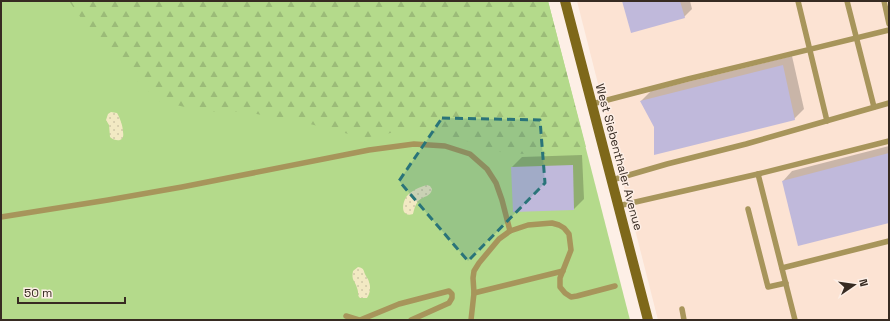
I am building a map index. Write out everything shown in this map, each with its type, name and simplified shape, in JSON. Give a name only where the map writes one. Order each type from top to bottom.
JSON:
[{"type":"main road","name":"West Siebenthaler Avenue","points":[[565,1],[648,320]]},
{"type":"lane","points":[[798,1],[827,121]]},
{"type":"lane","points":[[847,1],[874,107]]},
{"type":"lane","points":[[884,1],[889,24]]},
{"type":"lane","points":[[592,104],[889,30]]},
{"type":"lane","points":[[612,180],[746,144],[889,103]]},
{"type":"lane","points":[[618,206],[758,174],[889,141]]},
{"type":"lane","points":[[1,217],[182,187],[369,150],[414,144],[445,146],[470,154],[487,168],[496,183],[510,231]]},
{"type":"lane","points":[[758,174],[795,320]]},
{"type":"lane","points":[[748,209],[768,287],[786,283]]},
{"type":"lane","points":[[471,320],[474,293],[473,278],[476,267],[499,239],[510,231],[528,225],[552,223],[564,228],[568,234],[571,250],[560,278],[560,287],[564,293],[571,297],[615,286]]},
{"type":"lane","points":[[782,268],[889,241]]},
{"type":"lane","points":[[474,293],[563,271]]},
{"type":"lane","points":[[346,316],[360,320],[399,304],[449,291],[452,294],[452,298],[449,303],[411,320]]},
{"type":"lane","points":[[682,309],[684,320]]},
{"type":"highlighted area","points":[[442,118],[540,120],[545,183],[468,261],[399,181]]},
{"type":"shaded area","points":[[577,1],[889,1],[889,320],[658,320]]},
{"type":"green space","points":[[1,1],[548,1],[630,320],[1,320]]},
{"type":"green space","points":[[69,1],[548,1],[586,147],[538,155],[500,152],[454,137],[412,129],[364,138],[310,124],[246,112],[206,112],[159,101],[102,48]]},
{"type":"sand","points":[[111,112],[117,113],[121,122],[123,138],[120,140],[115,140],[110,137],[109,125],[106,120],[108,114]]},
{"type":"sand","points":[[427,185],[432,189],[430,194],[418,201],[413,214],[406,214],[403,209],[403,205],[407,196],[414,190]]},
{"type":"sand","points":[[358,267],[363,269],[370,284],[369,295],[367,298],[359,297],[353,279],[353,271]]},
{"type":"building","points":[[622,1],[680,1],[685,18],[631,33]]},
{"type":"building","points":[[783,65],[795,120],[654,155],[654,127],[640,101]]},
{"type":"building","points":[[889,153],[889,223],[798,246],[782,181]]},
{"type":"building","points":[[573,165],[574,210],[513,212],[511,167]]}]
